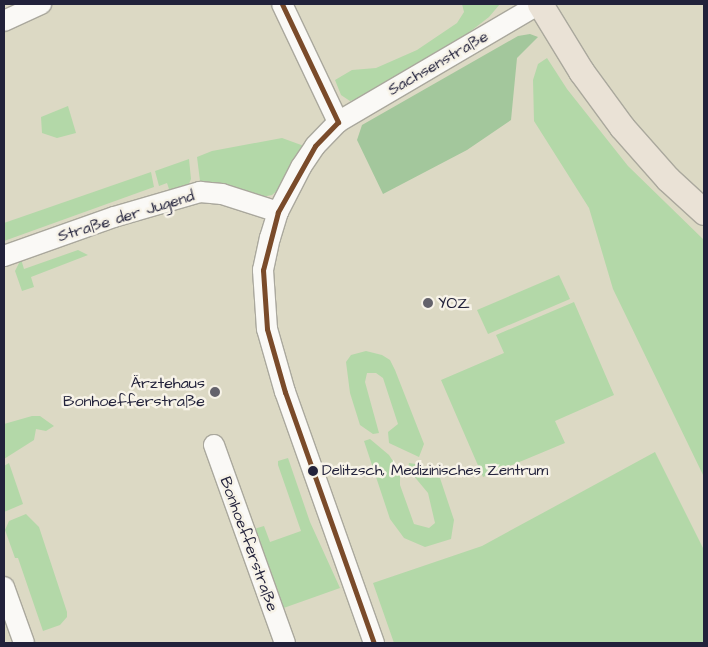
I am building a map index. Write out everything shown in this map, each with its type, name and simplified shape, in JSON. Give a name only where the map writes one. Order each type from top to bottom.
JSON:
[{"type":"main road","points":[[540,4],[580,71],[622,127],[668,179],[704,212]]},
{"type":"street","points":[[4,21],[41,4]]},
{"type":"street","points":[[282,4],[338,122]]},
{"type":"street","name":"Sachsenstraße","points":[[374,643],[288,401],[268,329],[263,270],[278,212],[315,146],[338,122],[540,4]]},
{"type":"street","name":"Straße der Jugend","points":[[4,256],[114,217],[200,192],[222,194],[278,212]]},
{"type":"street","name":"Bonhoefferstraße","points":[[214,445],[285,643]]},
{"type":"street","points":[[4,588],[24,643]]},
{"type":"green space","points":[[462,4],[500,4],[489,17],[458,41],[367,95],[350,101],[341,95],[335,80],[352,70],[376,68],[417,50],[457,23],[464,12]]},
{"type":"green space","points":[[530,34],[538,37],[517,58],[511,120],[467,150],[383,194],[357,140],[362,125],[518,36]]},
{"type":"green space","points":[[547,58],[567,89],[628,166],[704,240],[704,477],[613,289],[589,208],[534,121],[533,80],[538,64]]},
{"type":"green space","points":[[68,106],[76,133],[57,138],[42,133],[41,117]]},
{"type":"green space","points":[[282,138],[304,146],[279,189],[272,195],[262,197],[205,186],[200,181],[197,157],[212,151]]},
{"type":"green space","points":[[189,159],[191,179],[187,188],[170,192],[167,183],[159,186],[155,171]]},
{"type":"green space","points":[[151,172],[154,187],[4,241],[4,223]]},
{"type":"green space","points":[[78,250],[88,255],[31,277],[34,287],[22,291],[15,271],[21,259],[24,269]]},
{"type":"green space","points":[[559,275],[570,299],[488,334],[477,310]]},
{"type":"green space","points":[[574,302],[614,395],[555,421],[565,443],[483,477],[441,380],[504,353],[496,335]]},
{"type":"green space","points":[[366,351],[382,355],[390,360],[395,370],[424,444],[419,457],[389,443],[388,432],[398,424],[383,378],[376,373],[367,373],[365,382],[379,433],[373,434],[360,425],[350,393],[346,362],[351,355]]},
{"type":"green space","points":[[32,416],[40,416],[54,426],[46,431],[36,429],[34,440],[4,459],[4,424]]},
{"type":"green space","points":[[370,439],[389,455],[400,472],[400,485],[414,524],[429,528],[435,523],[428,493],[408,469],[409,463],[422,465],[439,475],[454,520],[451,539],[425,547],[404,538],[390,519],[364,441]]},
{"type":"green space","points":[[655,452],[704,550],[704,643],[394,643],[373,583],[482,546]]},
{"type":"green space","points":[[288,458],[310,522],[340,588],[278,610],[251,530],[264,526],[270,542],[301,531],[278,465],[278,461]]},
{"type":"green space","points":[[9,463],[23,504],[4,512],[4,466]]},
{"type":"green space","points":[[26,514],[39,527],[67,612],[67,617],[60,625],[43,631],[18,558],[15,558],[5,530],[9,521]]},
{"type":"transit line","points":[[282,4],[338,122],[315,146],[278,212],[263,270],[267,329],[285,392],[374,643]]},
{"type":"place","name":"YOZ","points":[[428,303]]},
{"type":"place","name":"Ärztehaus Bonhoefferstraße","points":[[215,392]]},
{"type":"place","name":"Delitzsch, Medizinisches Zentrum","points":[[313,471]]}]
